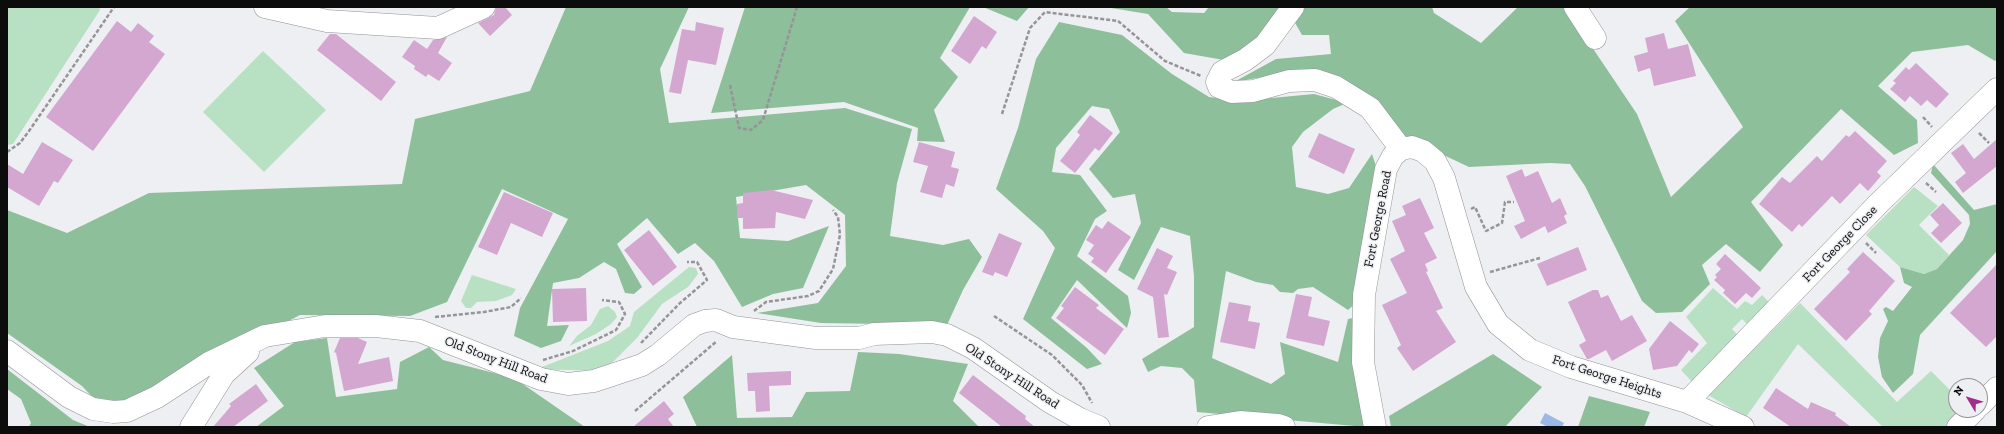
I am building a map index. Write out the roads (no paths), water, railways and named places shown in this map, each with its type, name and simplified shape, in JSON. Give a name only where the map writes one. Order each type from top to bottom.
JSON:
[{"type":"street","points":[[265,7],[327,21],[438,28],[484,7]]},
{"type":"street","points":[[1293,7],[1266,45],[1245,60],[1222,72],[1217,82],[1219,87],[1232,92],[1254,91],[1289,81],[1314,80],[1336,87],[1370,108],[1401,149]]},
{"type":"street","points":[[1575,7],[1595,38]]},
{"type":"street","name":"Fort George Close","points":[[1687,402],[1873,209],[1997,89]]},
{"type":"street","name":"Fort George Heights","points":[[1401,149],[1412,147],[1423,152],[1434,161],[1444,178],[1476,287],[1498,324],[1530,350],[1571,367],[1687,402],[1743,427]]},
{"type":"street","name":"Fort George Road","points":[[1374,427],[1364,362],[1364,295],[1386,169],[1393,156],[1401,149]]},
{"type":"street","name":"Old Stony Hill Road","points":[[7,351],[69,397],[93,409],[113,412],[127,411],[157,397],[209,363],[265,336],[325,326],[361,325],[400,328],[420,332],[441,338],[542,379],[568,384],[594,381],[642,365],[694,325],[704,321],[716,320],[736,328],[816,338],[859,338],[874,334],[919,332],[947,335],[991,360],[1050,402],[1080,419],[1099,427]]},
{"type":"street","points":[[191,427],[224,374],[265,336]]},
{"type":"street","points":[[1988,397],[1997,388]]},
{"type":"street","points":[[1958,427],[1967,418]]},
{"type":"street","points":[[1208,427],[1240,422],[1284,427]]},
{"type":"water","points":[[1545,413],[1564,423],[1562,427],[1548,427],[1540,423]]}]
